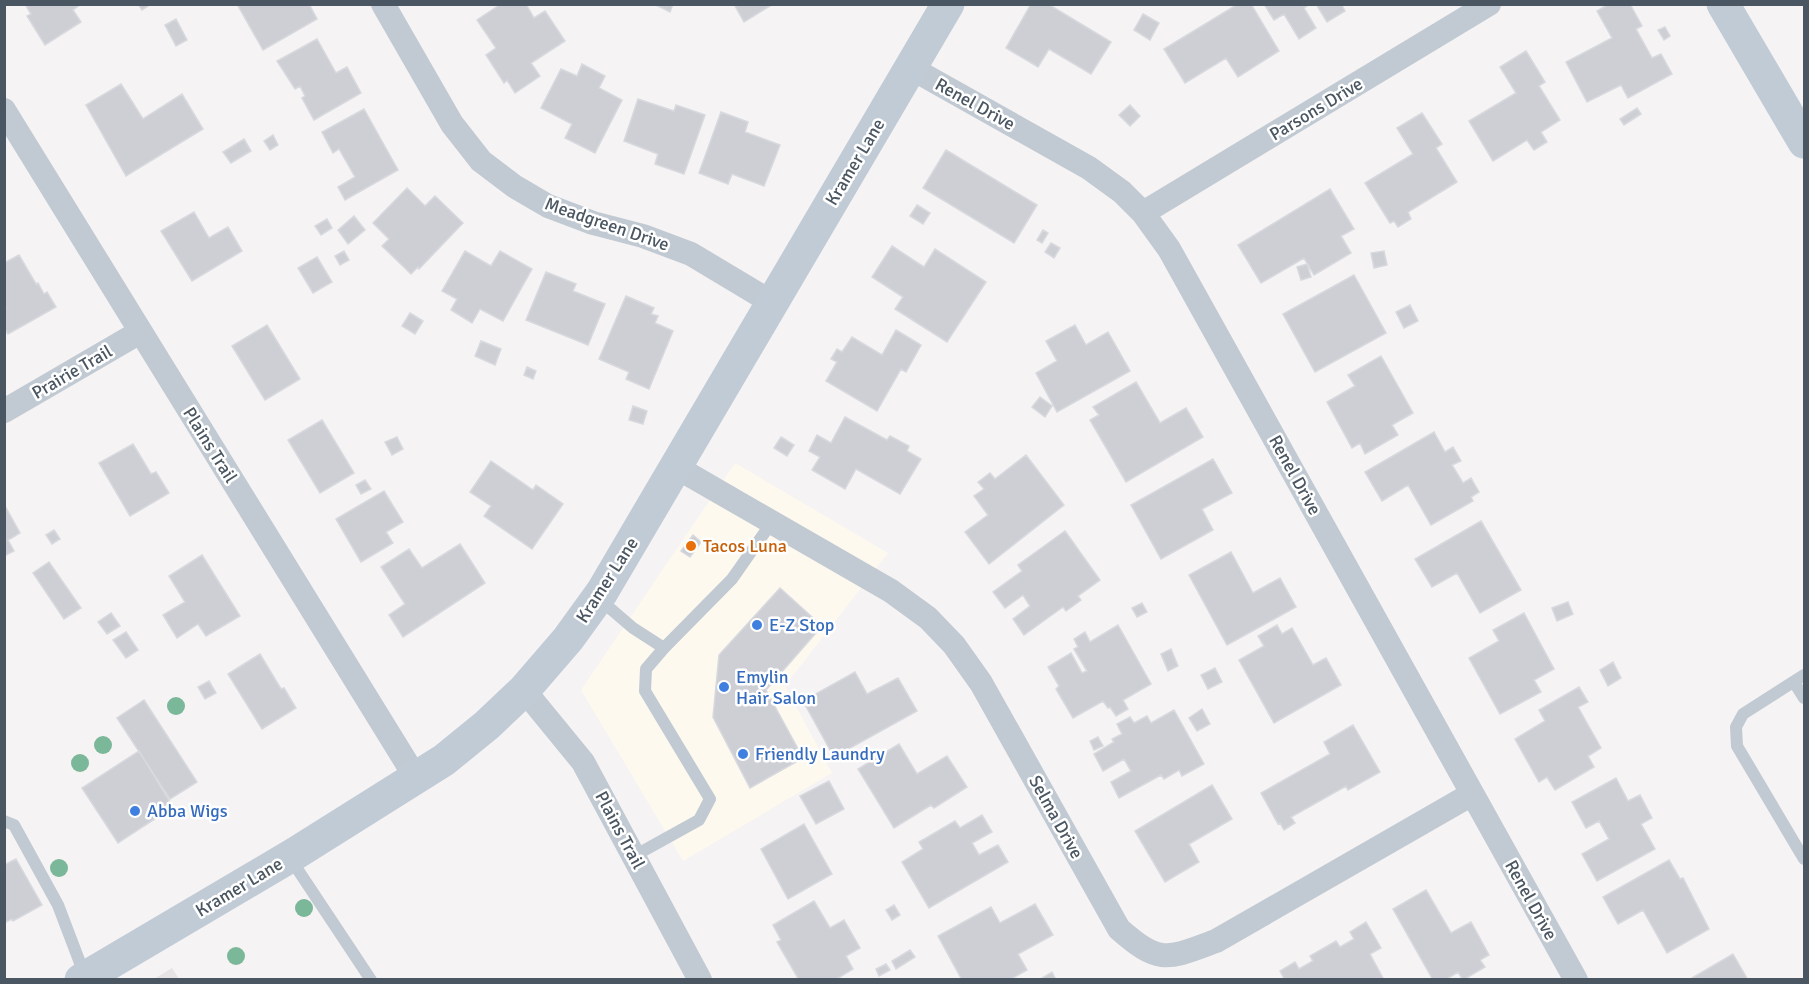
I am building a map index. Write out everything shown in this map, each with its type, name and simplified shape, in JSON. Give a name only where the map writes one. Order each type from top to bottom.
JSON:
[{"type":"street","name":"Meadgreen Drive","points":[[383,4],[452,124],[481,161],[514,186],[548,206],[691,254],[771,302]]},
{"type":"street","name":"Kramer Lane","points":[[83,978],[289,856],[444,760],[524,690],[568,639],[598,597],[948,4]]},
{"type":"street","name":"Parsons Drive","points":[[1143,213],[1489,4]]},
{"type":"street","points":[[1723,4],[1804,142]]},
{"type":"street","name":"Renel Drive","points":[[911,68],[1089,168],[1122,192],[1143,213],[1169,249],[1576,980]]},
{"type":"street","name":"Plains Trail","points":[[4,110],[416,778]]},
{"type":"street","name":"Prairie Trail","points":[[4,411],[140,332]]},
{"type":"street","name":"Selma Drive","points":[[676,467],[891,591],[928,618],[954,645],[981,683],[1119,929],[1140,948],[1158,955],[1178,955],[1215,942],[1472,794]]},
{"type":"street","name":"Plains Trail","points":[[524,690],[583,762],[700,980]]},
{"type":"lane","points":[[634,856],[699,820],[710,799],[645,691],[646,669],[732,579],[772,522]]},
{"type":"lane","points":[[598,597],[633,628],[664,648]]},
{"type":"lane","points":[[1804,698],[1799,678],[1743,714],[1736,727],[1735,738],[1737,746],[1804,859]]},
{"type":"lane","points":[[4,821],[14,825],[58,905],[83,978]]},
{"type":"lane","points":[[289,856],[371,980]]},
{"type":"shaded area","points":[[735,463],[888,553],[785,686],[832,773],[683,861],[581,690]]},
{"type":"shaded area","points":[[172,968],[179,979],[154,979]]},
{"type":"building","points":[[25,4],[81,4],[73,10],[81,22],[45,45],[27,16],[31,14]]},
{"type":"building","points":[[138,4],[151,4],[142,10]]},
{"type":"building","points":[[237,4],[309,4],[317,19],[263,50]]},
{"type":"building","points":[[501,4],[526,4],[534,18],[545,11],[565,41],[531,63],[540,76],[515,93],[507,80],[504,83],[486,55],[496,48],[477,20]]},
{"type":"building","points":[[654,4],[673,4],[670,12]]},
{"type":"building","points":[[734,4],[773,4],[744,22]]},
{"type":"building","points":[[1031,4],[1048,4],[1111,42],[1091,74],[1049,49],[1038,67],[1006,48]]},
{"type":"building","points":[[1238,4],[1251,4],[1279,51],[1238,77],[1226,58],[1185,83],[1164,49]]},
{"type":"building","points":[[1264,4],[1310,4],[1304,8],[1316,28],[1299,39],[1284,14],[1274,20]]},
{"type":"building","points":[[1316,4],[1341,4],[1345,11],[1327,22]]},
{"type":"building","points":[[1609,4],[1630,4],[1642,26],[1636,29],[1652,58],[1661,54],[1672,74],[1628,98],[1621,85],[1587,102],[1566,62],[1612,38],[1597,11]]},
{"type":"building","points":[[1143,14],[1159,23],[1150,40],[1134,30]]},
{"type":"building","points":[[176,19],[187,40],[176,46],[165,25]]},
{"type":"building","points":[[1665,27],[1670,36],[1664,40],[1658,30]]},
{"type":"building","points":[[317,39],[336,73],[347,67],[361,93],[314,120],[302,98],[305,96],[300,86],[295,89],[277,61]]},
{"type":"building","points":[[1526,51],[1545,82],[1539,86],[1560,120],[1541,132],[1547,142],[1534,150],[1527,140],[1493,161],[1469,121],[1516,93],[1500,67]]},
{"type":"building","points":[[582,64],[605,76],[599,88],[622,100],[595,153],[565,138],[572,124],[541,108],[561,69],[577,76]]},
{"type":"building","points":[[121,84],[143,119],[182,94],[203,129],[126,176],[86,105]]},
{"type":"building","points":[[638,99],[674,111],[676,105],[705,115],[684,174],[655,164],[658,154],[624,141]]},
{"type":"building","points":[[1130,105],[1140,116],[1130,126],[1119,115]]},
{"type":"building","points":[[1637,108],[1641,114],[1624,125],[1620,119]]},
{"type":"building","points":[[364,109],[398,170],[345,200],[338,187],[355,177],[339,149],[333,153],[322,132]]},
{"type":"building","points":[[721,112],[748,122],[745,132],[780,145],[764,186],[732,174],[728,184],[699,173]]},
{"type":"building","points":[[1422,113],[1442,144],[1436,148],[1457,182],[1408,212],[1411,219],[1398,227],[1394,221],[1390,223],[1365,183],[1413,154],[1397,128]]},
{"type":"building","points":[[273,135],[278,145],[270,150],[264,141]]},
{"type":"building","points":[[244,139],[251,151],[231,163],[223,152]]},
{"type":"building","points":[[946,150],[1037,205],[1014,243],[923,188]]},
{"type":"building","points":[[407,188],[425,206],[435,196],[463,223],[419,269],[418,267],[411,274],[382,246],[389,239],[373,223]]},
{"type":"building","points":[[1330,189],[1354,229],[1341,236],[1351,253],[1314,275],[1304,258],[1261,283],[1238,245]]},
{"type":"building","points":[[917,205],[930,213],[923,224],[910,216]]},
{"type":"building","points":[[194,212],[209,238],[228,227],[242,251],[192,281],[161,231]]},
{"type":"building","points":[[354,216],[365,230],[348,244],[338,230]]},
{"type":"building","points":[[327,219],[332,228],[321,235],[315,226]]},
{"type":"building","points":[[1043,230],[1048,233],[1042,243],[1037,240]]},
{"type":"building","points":[[1051,243],[1060,248],[1054,258],[1045,252]]},
{"type":"building","points":[[892,246],[924,267],[935,249],[986,282],[947,342],[895,309],[903,297],[872,277]]},
{"type":"building","points":[[344,251],[349,260],[340,265],[335,256]]},
{"type":"building","points":[[465,251],[491,266],[500,251],[532,269],[503,321],[480,309],[472,323],[451,310],[457,299],[442,291]]},
{"type":"building","points":[[1384,251],[1387,265],[1374,268],[1371,253]]},
{"type":"building","points":[[19,255],[36,284],[38,283],[44,294],[47,292],[56,307],[8,334],[4,328],[4,310],[6,309],[4,305],[4,263]]},
{"type":"building","points":[[317,257],[332,282],[313,293],[298,268]]},
{"type":"building","points":[[1307,264],[1311,277],[1301,280],[1297,267]]},
{"type":"building","points":[[546,272],[576,284],[573,291],[605,304],[588,345],[526,320]]},
{"type":"building","points":[[1354,275],[1386,333],[1315,372],[1283,314]]},
{"type":"building","points":[[626,296],[654,308],[651,314],[658,316],[655,323],[673,331],[649,389],[626,379],[629,372],[599,359]]},
{"type":"building","points":[[1410,305],[1418,321],[1404,328],[1396,312]]},
{"type":"building","points":[[410,313],[423,321],[415,334],[402,326]]},
{"type":"building","points":[[267,325],[300,379],[265,400],[232,346]]},
{"type":"building","points":[[1075,325],[1086,345],[1108,332],[1130,371],[1057,412],[1036,373],[1057,361],[1046,341]]},
{"type":"building","points":[[896,330],[921,345],[906,372],[901,369],[877,411],[826,381],[837,362],[831,359],[837,349],[842,352],[852,337],[882,355]]},
{"type":"building","points":[[481,341],[501,349],[495,365],[475,356]]},
{"type":"building","points":[[1381,356],[1413,413],[1392,425],[1398,435],[1365,454],[1360,443],[1352,448],[1327,402],[1355,386],[1348,375]]},
{"type":"building","points":[[527,367],[536,371],[533,379],[524,375]]},
{"type":"building","points":[[1136,382],[1160,423],[1186,408],[1203,437],[1126,482],[1090,420],[1099,415],[1093,407]]},
{"type":"building","points":[[1040,397],[1052,406],[1045,417],[1032,407]]},
{"type":"building","points":[[633,406],[647,411],[643,424],[629,420]]},
{"type":"building","points":[[845,417],[887,440],[890,436],[909,446],[907,451],[921,459],[900,494],[856,469],[845,489],[812,470],[820,457],[809,451],[817,435],[831,443]]},
{"type":"building","points":[[322,420],[354,473],[320,493],[288,440]]},
{"type":"building","points":[[1434,432],[1445,452],[1453,447],[1461,461],[1452,465],[1463,483],[1471,478],[1479,492],[1471,497],[1473,501],[1431,525],[1408,485],[1382,501],[1365,472]]},
{"type":"building","points":[[397,437],[403,449],[392,455],[385,442]]},
{"type":"building","points":[[781,437],[794,445],[787,456],[774,448]]},
{"type":"building","points":[[133,444],[151,474],[156,472],[169,493],[130,516],[99,463]]},
{"type":"building","points":[[1026,455],[1064,505],[989,564],[965,532],[988,515],[974,496],[984,489],[978,482],[990,473],[995,479]]},
{"type":"building","points":[[1213,459],[1232,493],[1202,509],[1213,530],[1161,559],[1131,505]]},
{"type":"building","points":[[491,461],[533,490],[536,485],[563,504],[532,549],[484,516],[491,506],[470,492]]},
{"type":"building","points":[[365,480],[371,489],[361,494],[356,485]]},
{"type":"building","points":[[384,491],[403,522],[386,532],[393,543],[361,562],[336,519]]},
{"type":"building","points":[[4,504],[20,533],[8,540],[14,551],[4,556]]},
{"type":"building","points":[[1481,521],[1521,590],[1480,613],[1457,573],[1432,587],[1415,559]]},
{"type":"building","points":[[54,530],[60,539],[52,544],[46,535]]},
{"type":"building","points":[[1065,531],[1100,580],[1078,596],[1081,600],[1066,611],[1063,607],[1024,635],[1013,619],[1030,606],[1023,595],[1005,608],[993,592],[1022,571],[1018,565]]},
{"type":"building","name":"Tacos Luna","points":[[693,535],[701,542],[690,557],[681,551]]},
{"type":"building","points":[[460,544],[485,583],[403,637],[389,615],[405,604],[381,567],[409,549],[422,568]]},
{"type":"building","points":[[1231,552],[1253,593],[1280,578],[1296,607],[1227,645],[1189,575]]},
{"type":"building","points":[[202,555],[240,616],[206,636],[198,624],[177,638],[163,615],[185,602],[169,576]]},
{"type":"building","points":[[49,562],[81,608],[64,619],[33,573]]},
{"type":"building","points":[[780,588],[822,626],[766,690],[803,758],[750,788],[713,717],[719,655]]},
{"type":"building","points":[[1568,602],[1573,614],[1557,621],[1552,608]]},
{"type":"building","points":[[1142,603],[1147,612],[1137,617],[1132,608]]},
{"type":"building","points":[[111,613],[120,626],[107,634],[98,622]]},
{"type":"building","points":[[1524,613],[1554,669],[1534,680],[1541,692],[1500,714],[1469,658],[1499,641],[1493,630]]},
{"type":"building","points":[[1118,625],[1151,684],[1123,700],[1128,709],[1116,716],[1103,701],[1073,718],[1056,689],[1059,686],[1048,667],[1071,653],[1082,673],[1087,671],[1074,649],[1078,647],[1074,639],[1085,632],[1090,642]]},
{"type":"building","points":[[1277,625],[1282,634],[1292,628],[1313,665],[1326,658],[1341,685],[1274,723],[1239,660],[1264,646],[1258,636]]},
{"type":"building","points":[[126,632],[138,650],[126,658],[113,640]]},
{"type":"building","points":[[1171,649],[1178,666],[1168,671],[1161,654]]},
{"type":"building","points":[[260,654],[281,689],[284,688],[296,708],[262,729],[228,674]]},
{"type":"building","points":[[1613,662],[1621,678],[1608,686],[1600,670]]},
{"type":"building","points":[[1215,668],[1222,682],[1208,689],[1201,675]]},
{"type":"building","points":[[855,672],[867,694],[898,678],[917,711],[834,757],[803,701]]},
{"type":"building","points":[[209,681],[216,693],[205,699],[198,687]]},
{"type":"building","points":[[1579,687],[1588,702],[1578,707],[1601,748],[1588,756],[1594,767],[1555,790],[1547,777],[1539,782],[1515,739],[1545,721],[1539,710]]},
{"type":"building","points":[[144,700],[197,782],[170,799],[117,718]]},
{"type":"building","points":[[1202,709],[1210,724],[1197,731],[1189,718]]},
{"type":"building","points":[[1174,710],[1204,764],[1182,776],[1179,770],[1164,779],[1161,775],[1119,798],[1111,782],[1131,771],[1124,759],[1103,771],[1094,754],[1114,742],[1112,739],[1122,734],[1117,724],[1130,717],[1134,723],[1147,716],[1151,723]]},
{"type":"building","points":[[1353,725],[1380,772],[1348,790],[1346,786],[1291,817],[1295,823],[1284,830],[1280,823],[1278,824],[1261,793],[1330,754],[1324,742]]},
{"type":"building","points":[[1098,737],[1103,746],[1094,750],[1090,741]]},
{"type":"building","points":[[899,744],[917,774],[947,756],[967,787],[934,808],[931,805],[894,828],[858,769]]},
{"type":"building","points":[[139,751],[173,807],[118,843],[82,788]]},
{"type":"building","points":[[1616,778],[1628,801],[1640,795],[1652,818],[1641,824],[1655,849],[1597,881],[1582,854],[1609,839],[1599,821],[1586,828],[1572,802]]},
{"type":"building","points":[[829,781],[844,809],[816,824],[800,796]]},
{"type":"building","points":[[1212,785],[1232,819],[1189,844],[1199,862],[1165,882],[1135,831]]},
{"type":"building","points":[[982,815],[992,832],[972,843],[979,855],[998,845],[1008,862],[929,908],[902,862],[923,849],[919,842],[955,821],[960,828]]},
{"type":"building","points":[[804,824],[832,874],[788,899],[761,849]]},
{"type":"building","points":[[16,859],[42,905],[13,921],[12,919],[4,923],[4,865]]},
{"type":"building","points":[[1669,860],[1680,879],[1683,878],[1709,929],[1667,953],[1643,910],[1618,924],[1603,897]]},
{"type":"building","points":[[1426,890],[1451,933],[1471,922],[1489,955],[1480,960],[1485,967],[1463,980],[1458,972],[1445,980],[1433,980],[1393,909]]},
{"type":"building","points":[[814,901],[830,928],[844,920],[860,948],[846,956],[853,969],[835,980],[799,980],[777,942],[781,940],[773,925]]},
{"type":"building","points":[[1035,904],[1053,935],[1018,954],[1027,970],[1009,980],[962,980],[938,936],[991,907],[1000,923]]},
{"type":"building","points":[[894,905],[900,915],[892,920],[886,910]]},
{"type":"building","points":[[1366,922],[1381,948],[1370,954],[1384,980],[1285,980],[1280,971],[1295,962],[1299,969],[1313,961],[1310,956],[1336,941],[1340,947],[1354,939],[1350,932]]},
{"type":"building","points":[[910,950],[915,957],[896,969],[892,961]]},
{"type":"building","points":[[1733,954],[1748,980],[1692,980],[1692,978]]},
{"type":"building","points":[[886,964],[890,970],[879,976],[876,969]]},
{"type":"building","points":[[1052,972],[1056,980],[1039,980]]},
{"type":"place","name":"Tacos Luna","points":[[691,546]]},
{"type":"place","name":"E-Z Stop","points":[[757,625]]},
{"type":"place","name":"Emylin Hair Salon","points":[[724,687]]},
{"type":"place","name":"Friendly Laundry","points":[[743,754]]},
{"type":"place","name":"Abba Wigs","points":[[135,811]]}]
